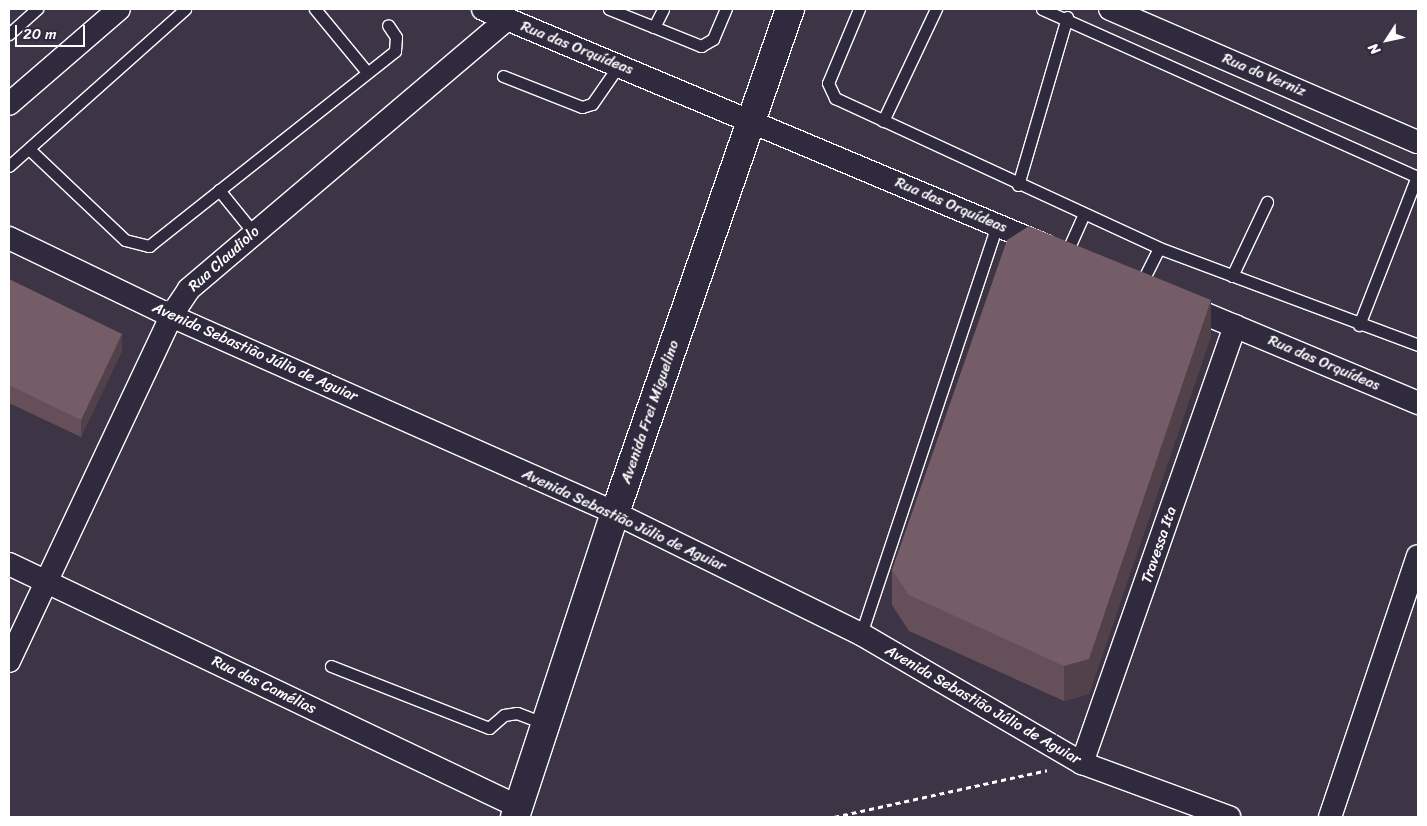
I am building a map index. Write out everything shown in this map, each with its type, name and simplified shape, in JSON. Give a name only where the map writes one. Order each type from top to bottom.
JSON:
[{"type":"main road","name":"Avenida Frei Miguelino","points":[[517,812],[615,513],[790,9]]},
{"type":"street","points":[[9,104],[119,9]]},
{"type":"street","name":"Rua das Orquídeas","points":[[482,9],[509,14],[619,65],[1090,265]]},
{"type":"street","name":"Rua do Verniz","points":[[1110,9],[1418,142]]},
{"type":"street","name":"Rua Claudiolo","points":[[9,661],[171,316],[189,289],[253,232],[509,14]]},
{"type":"street","name":"Avenida Sebastião Júlio de Aguiar","points":[[9,238],[171,316],[615,513],[861,634],[1082,763],[1230,817]]},
{"type":"street","name":"Rua das Orquídeas","points":[[1115,276],[1418,403]]},
{"type":"street","name":"Travessa Ita","points":[[1082,763],[1235,326]]},
{"type":"street","points":[[1330,817],[1418,556]]},
{"type":"street","name":"Rua das Camélias","points":[[9,564],[517,812]]},
{"type":"lane","points":[[9,34],[37,9]]},
{"type":"lane","points":[[9,166],[185,9]]},
{"type":"lane","points":[[316,9],[367,72]]},
{"type":"lane","points":[[609,9],[701,46],[713,39],[726,9]]},
{"type":"lane","points":[[654,27],[663,9]]},
{"type":"lane","points":[[859,9],[828,83],[835,98],[1018,185],[1159,248],[1359,325],[1418,345]]},
{"type":"lane","points":[[883,121],[936,9]]},
{"type":"lane","points":[[1042,9],[1067,17],[1418,176],[1359,325]]},
{"type":"lane","points":[[1018,185],[1067,17]]},
{"type":"lane","points":[[29,149],[125,240],[149,246],[395,51],[396,37],[388,25]]},
{"type":"lane","points":[[503,76],[582,106],[592,104],[619,65]]},
{"type":"lane","points":[[219,190],[253,232]]},
{"type":"lane","points":[[1232,276],[1267,202]]},
{"type":"lane","points":[[1066,254],[1084,214]]},
{"type":"lane","points":[[861,634],[997,225]]},
{"type":"lane","points":[[1154,292],[1159,248]]},
{"type":"lane","points":[[331,666],[489,728],[504,715],[517,714],[546,724]]},
{"type":"path","points":[[834,817],[1082,763]]},
{"type":"building","points":[[1029,226],[1211,300],[1089,659],[1064,666],[909,595],[892,570],[1007,240]]},
{"type":"building","points":[[9,279],[122,334],[81,420],[9,385]]}]
